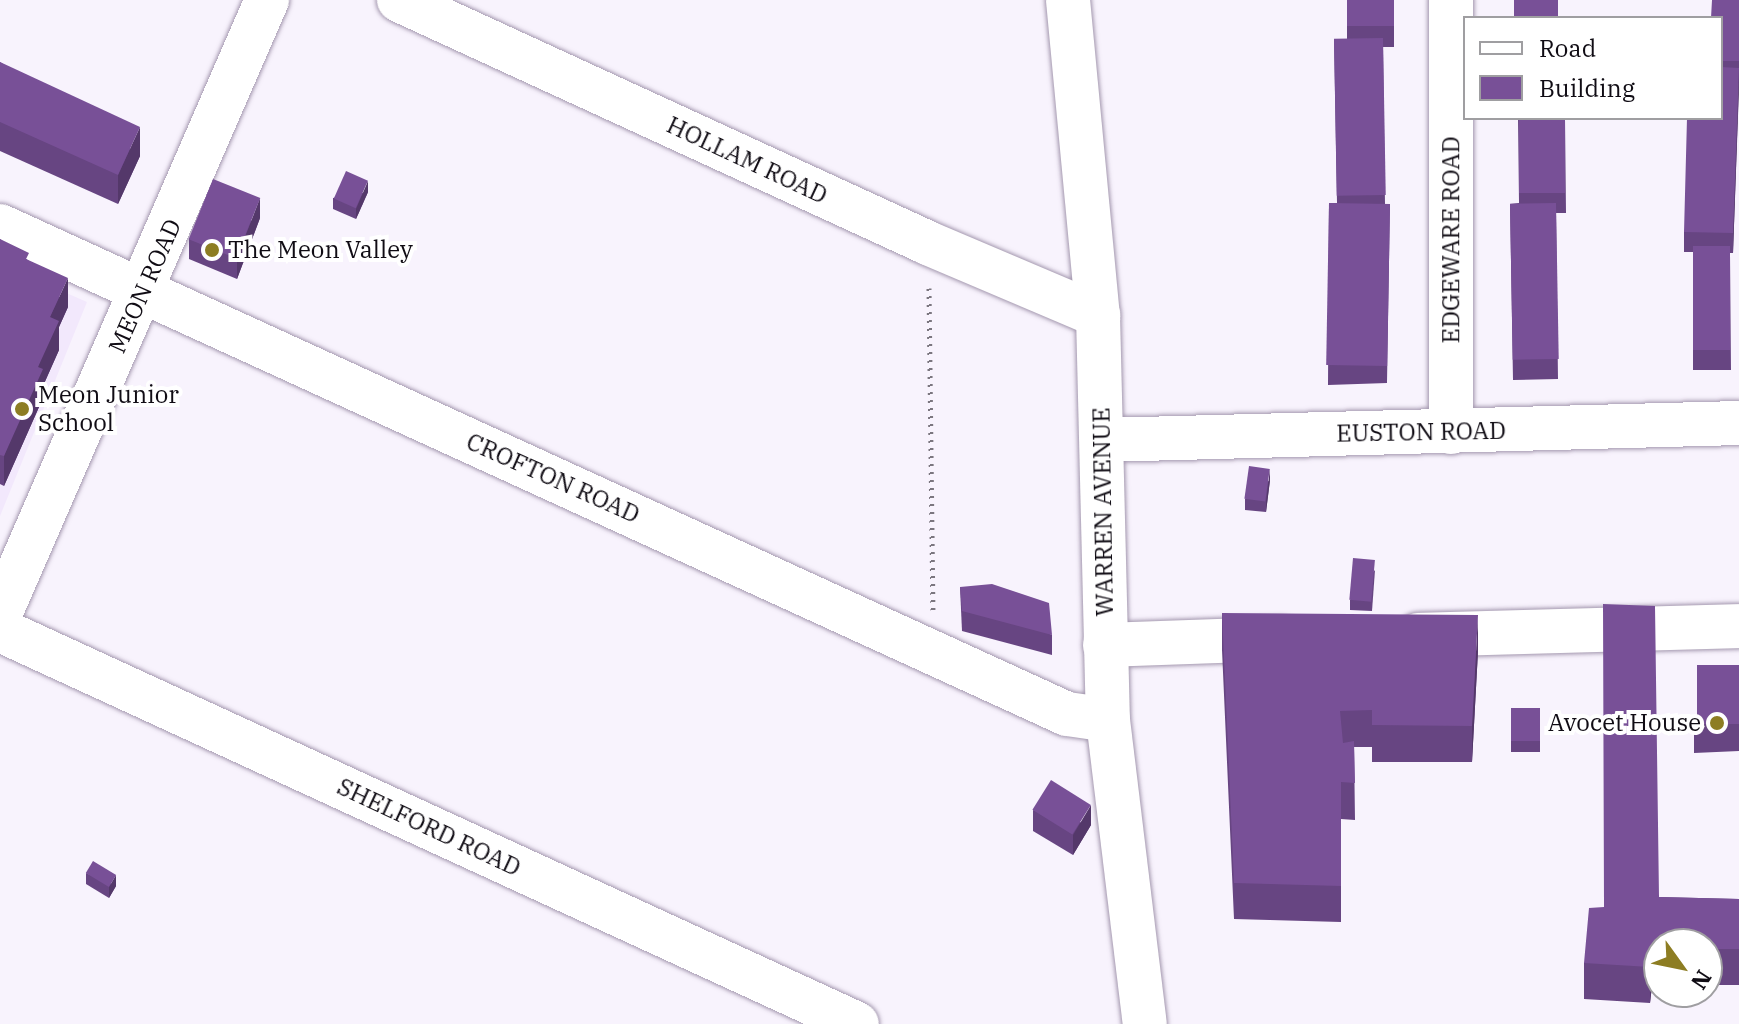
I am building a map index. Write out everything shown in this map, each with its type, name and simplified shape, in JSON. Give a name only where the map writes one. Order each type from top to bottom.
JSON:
[{"type":"street","name":"MEON ROAD","points":[[0,614],[144,292],[267,0]]},
{"type":"street","name":"HOLLAM ROAD","points":[[399,0],[928,243],[1098,315]]},
{"type":"street","name":"WARREN AVENUE","points":[[1068,0],[1098,315],[1108,720],[1145,1024]]},
{"type":"street","name":"EDGEWARE ROAD","points":[[1451,0],[1451,432]]},
{"type":"street","name":"CROFTON ROAD","points":[[0,226],[1067,714],[1108,720]]},
{"type":"street","name":"EUSTON ROAD","points":[[1103,440],[1739,423]]},
{"type":"street","points":[[1374,637],[1739,626]]},
{"type":"street","name":"SHELFORD ROAD","points":[[0,630],[857,1024]]},
{"type":"street","points":[[1105,645],[1326,638]]},
{"type":"path","points":[[928,243],[934,651]]},
{"type":"shaded area","name":"Meon Junior School","points":[[0,264],[87,302],[0,516]]},
{"type":"building","points":[[1347,0],[1394,0],[1394,26],[1347,26]]},
{"type":"building","points":[[1514,0],[1558,0],[1558,16],[1514,16]]},
{"type":"building","points":[[1712,0],[1739,0],[1739,61],[1723,61],[1723,16],[1711,16]]},
{"type":"building","points":[[1383,38],[1386,195],[1337,196],[1334,39]]},
{"type":"building","points":[[0,62],[140,127],[118,175],[0,122]]},
{"type":"building","points":[[1723,67],[1739,68],[1733,233],[1684,232],[1687,120],[1723,120]]},
{"type":"building","points":[[1519,120],[1565,120],[1565,193],[1519,193]]},
{"type":"building","points":[[346,171],[368,181],[356,208],[334,198]]},
{"type":"building","points":[[213,179],[260,198],[236,258],[189,239]]},
{"type":"building","points":[[1329,203],[1390,204],[1387,366],[1326,365]]},
{"type":"building","points":[[1556,203],[1559,359],[1513,360],[1510,204]]},
{"type":"building","name":"Meon Junior School","points":[[0,239],[29,253],[26,259],[68,278],[50,317],[59,321],[38,367],[43,369],[4,456],[0,455]]},
{"type":"building","points":[[1693,246],[1730,246],[1730,350],[1693,350]]},
{"type":"building","points":[[1249,466],[1270,469],[1265,502],[1244,499]]},
{"type":"building","points":[[1353,558],[1375,560],[1371,602],[1349,600]]},
{"type":"building","points":[[992,584],[1049,603],[1052,635],[962,611],[960,587]]},
{"type":"building","points":[[1603,604],[1655,606],[1659,897],[1739,899],[1739,949],[1723,949],[1723,928],[1643,928],[1643,967],[1584,963],[1589,908],[1604,907]]},
{"type":"building","points":[[1222,613],[1478,615],[1472,726],[1372,725],[1372,710],[1340,711],[1343,743],[1354,741],[1355,783],[1341,782],[1341,886],[1234,883]]},
{"type":"building","points":[[1697,665],[1739,665],[1739,724],[1697,724]]},
{"type":"building","points":[[1511,708],[1540,708],[1540,741],[1511,741]]},
{"type":"building","points":[[1051,780],[1091,805],[1072,835],[1032,810]]},
{"type":"building","points":[[93,861],[116,875],[109,887],[86,873]]},
{"type":"place","name":"The Meon Valley","points":[[212,250]]},
{"type":"place","name":"Meon Junior School","points":[[22,409]]},
{"type":"place","name":"Avocet House","points":[[1717,723]]}]
